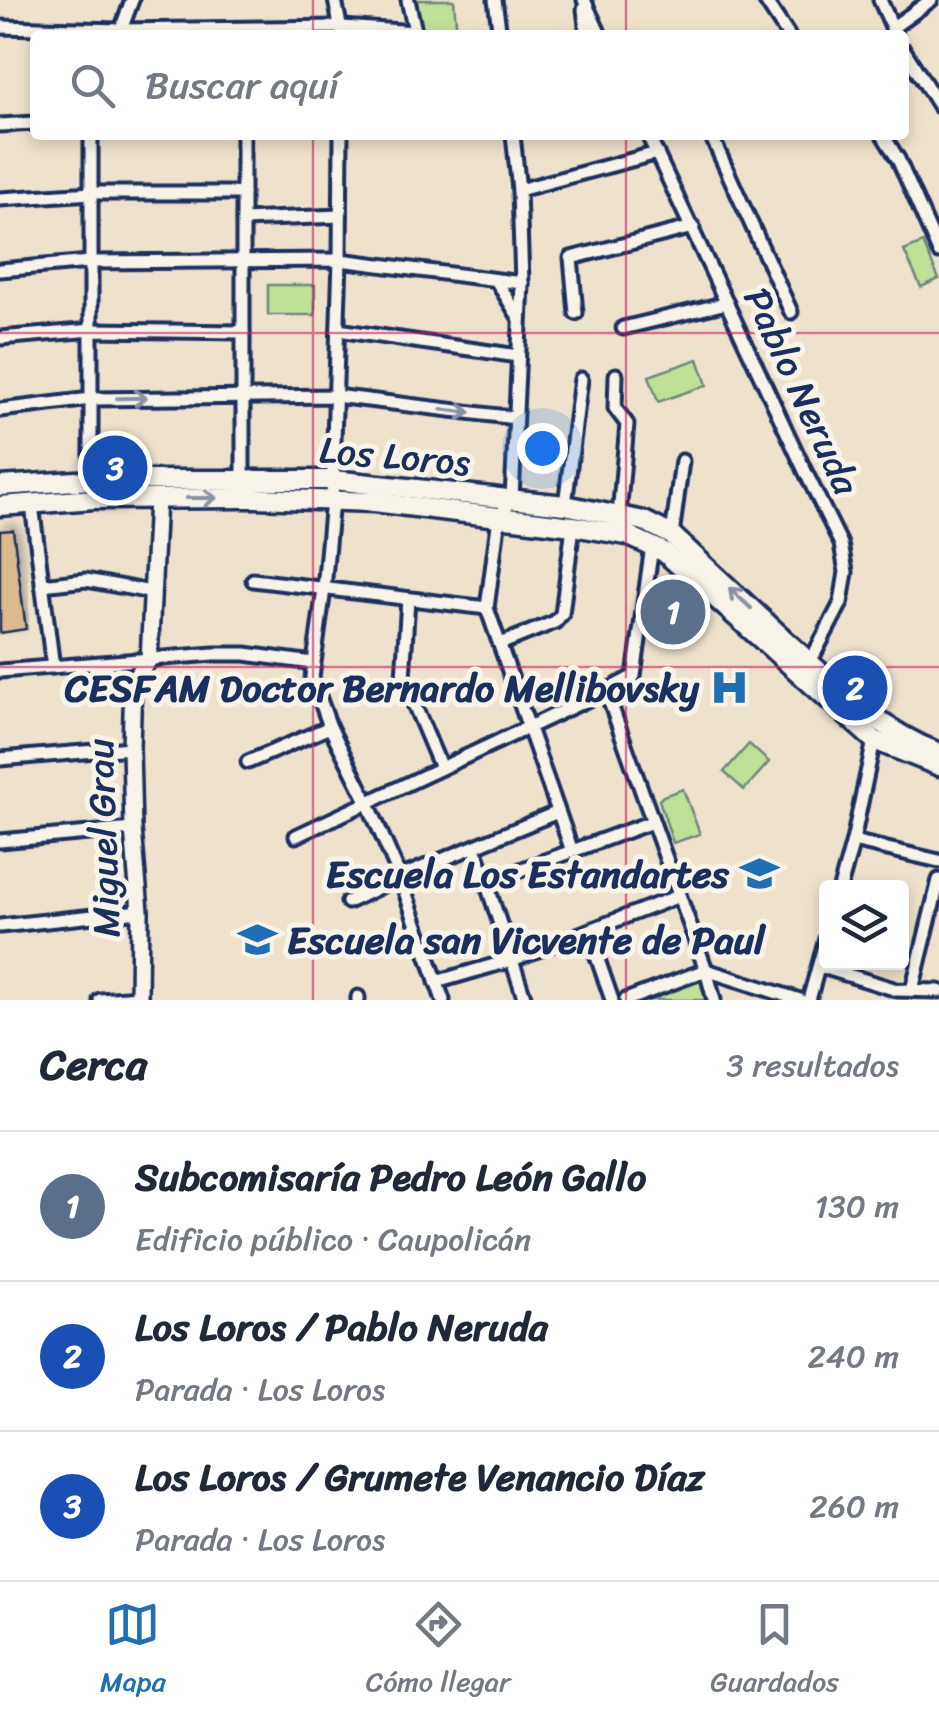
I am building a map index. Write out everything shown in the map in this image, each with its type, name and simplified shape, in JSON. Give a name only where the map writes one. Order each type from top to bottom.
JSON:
[{"type":"main road","name":"Los Loros","points":[[0,486],[91,480],[332,480],[565,505],[644,521],[672,535],[874,740],[939,766]]},
{"type":"main road","name":"Los Loros","points":[[0,506],[94,499],[332,500],[626,535],[664,552],[806,670],[889,729],[939,753]]},
{"type":"street","points":[[121,30],[132,0]]},
{"type":"street","points":[[334,0],[342,30]]},
{"type":"street","points":[[408,0],[415,30]]},
{"type":"street","points":[[495,0],[499,30]]},
{"type":"street","points":[[584,0],[587,30]]},
{"type":"street","points":[[584,0],[598,30]]},
{"type":"street","points":[[765,0],[785,30]]},
{"type":"street","points":[[880,0],[894,30]]},
{"type":"street","points":[[895,30],[931,0]]},
{"type":"street","points":[[0,27],[72,30]]},
{"type":"street","points":[[909,56],[933,84],[939,106]]},
{"type":"street","points":[[0,125],[30,124]]},
{"type":"street","points":[[91,140],[91,480]]},
{"type":"street","points":[[243,140],[243,479]]},
{"type":"street","points":[[341,140],[332,500],[312,677],[330,727],[400,876],[442,1000]]},
{"type":"street","points":[[514,140],[522,283],[512,500],[499,517],[488,608],[572,851]]},
{"type":"street","name":"Pablo Neruda","points":[[650,140],[841,544],[846,572],[840,603],[806,670]]},
{"type":"street","points":[[713,140],[791,312]]},
{"type":"street","points":[[885,140],[898,159],[939,252]]},
{"type":"street","points":[[519,190],[657,154]]},
{"type":"street","points":[[0,199],[92,193],[243,193]]},
{"type":"street","points":[[243,220],[340,216]]},
{"type":"street","points":[[576,313],[570,258],[692,227]]},
{"type":"street","points":[[0,270],[90,262],[340,260],[522,283]]},
{"type":"street","points":[[496,280],[520,319]]},
{"type":"street","points":[[623,328],[727,303]]},
{"type":"street","points":[[0,338],[92,330],[244,332]]},
{"type":"street","points":[[338,330],[518,356]]},
{"type":"street","points":[[616,374],[616,408],[627,424],[619,516]]},
{"type":"street","points":[[565,505],[581,379]]},
{"type":"street","points":[[0,410],[91,399],[335,396],[516,418]]},
{"type":"street","points":[[672,535],[682,461]]},
{"type":"street","name":"Miguel Grau","points":[[139,998],[140,910],[131,748],[133,680],[148,660],[156,498]]},
{"type":"street","points":[[32,505],[52,667]]},
{"type":"street","points":[[500,644],[554,622],[562,614],[573,526]]},
{"type":"street","points":[[296,836],[634,676],[652,546]]},
{"type":"street","points":[[42,586],[86,580],[150,592]]},
{"type":"street","points":[[253,580],[488,608]]},
{"type":"street","points":[[408,599],[404,678],[441,768]]},
{"type":"street","points":[[0,670],[245,654],[313,663]]},
{"type":"street","points":[[606,691],[714,1000]]},
{"type":"street","points":[[248,762],[330,727]]},
{"type":"street","points":[[842,880],[874,740]]},
{"type":"street","points":[[0,759],[131,748]]},
{"type":"street","points":[[348,902],[400,876],[558,812]]},
{"type":"street","points":[[487,882],[652,822]]},
{"type":"street","points":[[0,841],[133,829]]},
{"type":"street","points":[[853,842],[939,861]]},
{"type":"street","points":[[475,848],[525,1000]]},
{"type":"street","points":[[912,990],[939,880]]},
{"type":"street","points":[[436,982],[512,960],[679,896]]},
{"type":"street","points":[[0,926],[140,910]]},
{"type":"street","points":[[588,932],[612,1000]]},
{"type":"street","points":[[809,1000],[819,966]]},
{"type":"street","points":[[626,1000],[706,970],[800,1000]]},
{"type":"street","points":[[832,970],[898,990],[939,991]]},
{"type":"street","points":[[100,1000],[139,998]]},
{"type":"green space","points":[[415,0],[454,0],[457,30],[422,30]]},
{"type":"green space","points":[[923,243],[939,279],[921,287],[904,251]]},
{"type":"green space","points":[[268,285],[315,285],[315,315],[268,315]]},
{"type":"green space","points":[[698,359],[707,385],[658,402],[649,376]]},
{"type":"green space","points":[[749,744],[769,762],[744,790],[724,772]]},
{"type":"green space","points":[[683,789],[700,834],[673,843],[659,800]]},
{"type":"green space","points":[[701,975],[710,1000],[633,1000]]},
{"type":"building","points":[[13,530],[26,629],[0,633],[0,531]]},
{"type":"place","name":"Los Loros / Grumete Venancio Díaz","points":[[115,468]]},
{"type":"place","name":"Subcomisaría Pedro León Gallo","points":[[673,612]]},
{"type":"place","name":"CESFAM Doctor Bernardo Mellibovsky","points":[[729,688]]},
{"type":"place","name":"Los Loros / Pablo Neruda","points":[[855,688]]},
{"type":"place","name":"Escuela Los Estandartes","points":[[759,874]]},
{"type":"place","name":"Escuela san Vicvente de Paul","points":[[257,940]]}]
